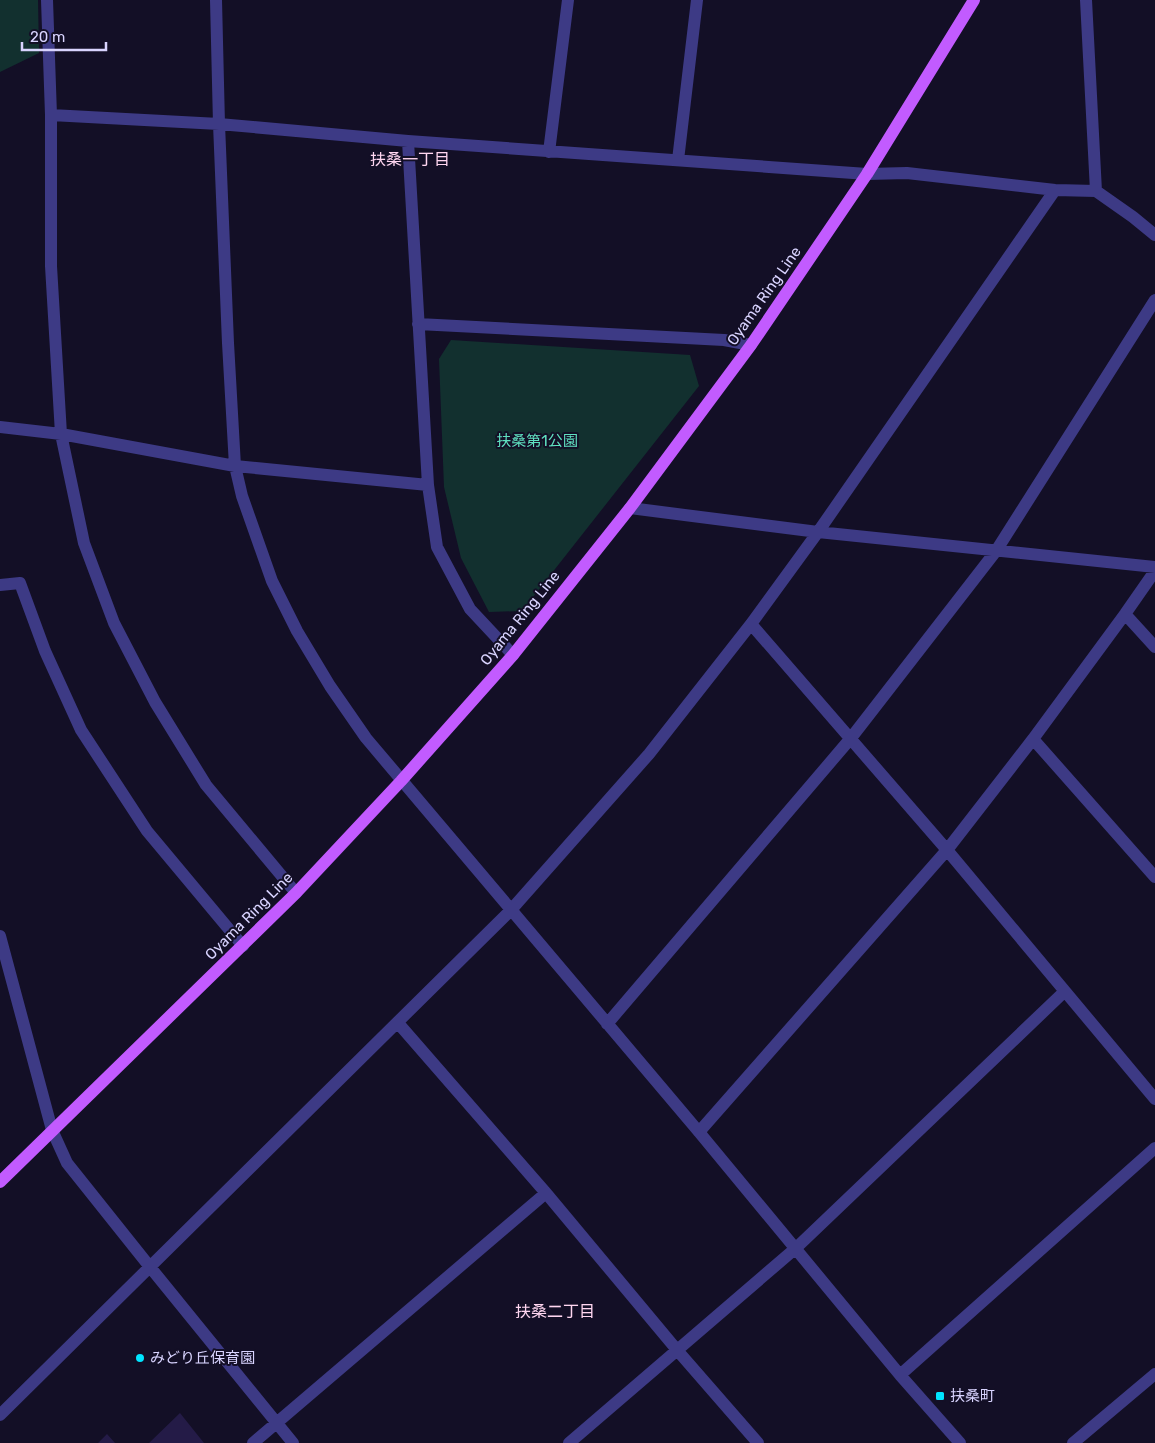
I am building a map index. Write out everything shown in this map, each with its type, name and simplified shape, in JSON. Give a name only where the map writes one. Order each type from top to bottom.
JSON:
[{"type":"main road","name":"Oyama Ring Line","points":[[0,1182],[296,893],[401,781],[513,655],[630,508],[751,344],[867,174],[974,0]]},
{"type":"street","points":[[47,0],[51,266],[61,434],[84,543],[114,623],[155,702],[206,785],[296,893]]},
{"type":"street","points":[[216,0],[219,124],[235,466],[242,496],[269,573],[297,631],[330,686],[366,738],[401,781],[699,1132],[900,1375],[960,1443]]},
{"type":"street","points":[[549,152],[568,0]]},
{"type":"street","points":[[678,160],[697,0]]},
{"type":"street","points":[[1086,0],[1096,191]]},
{"type":"street","points":[[50,115],[219,124],[549,152],[867,174],[907,173],[1055,190],[1096,191],[1155,235]]},
{"type":"street","points":[[408,141],[428,485],[437,547],[470,609],[513,655]]},
{"type":"street","points":[[0,1415],[511,910],[649,754],[751,624],[818,532],[1055,190]]},
{"type":"street","points":[[607,1024],[850,738],[996,551],[1155,300]]},
{"type":"street","points":[[418,324],[724,340],[751,344]]},
{"type":"street","points":[[0,427],[61,434],[235,466],[428,485]]},
{"type":"street","points":[[630,508],[818,532],[1155,569],[1126,614],[947,850],[699,1132]]},
{"type":"street","points":[[0,586],[20,583],[45,650],[81,730],[147,831],[243,946]]},
{"type":"street","points":[[1126,614],[1155,647]]},
{"type":"street","points":[[751,624],[947,850],[1155,1100]]},
{"type":"street","points":[[1033,739],[1155,877]]},
{"type":"street","points":[[0,936],[52,1130],[67,1163],[293,1443]]},
{"type":"street","points":[[569,1443],[796,1248],[1064,992]]},
{"type":"street","points":[[398,1023],[546,1193],[677,1350],[758,1443]]},
{"type":"street","points":[[900,1375],[1155,1148]]},
{"type":"street","points":[[253,1443],[546,1193]]},
{"type":"street","points":[[1073,1443],[1155,1374]]},
{"type":"green space","points":[[0,0],[38,0],[39,53],[0,72]]},
{"type":"green space","name":"扶桑第1公園","points":[[451,340],[690,355],[699,386],[522,611],[489,612],[461,558],[444,487],[439,359]]},
{"type":"building","points":[[180,1413],[204,1443],[149,1443]]},
{"type":"building","points":[[107,1434],[115,1443],[98,1443]]},
{"type":"place","name":"みどり丘保育園","points":[[140,1358]]},
{"type":"place","name":"扶桑町","points":[[940,1396]]},
{"type":"district","name":"扶桑一丁目","points":[[410,159]]},
{"type":"district","name":"扶桑二丁目","points":[[555,1311]]}]
